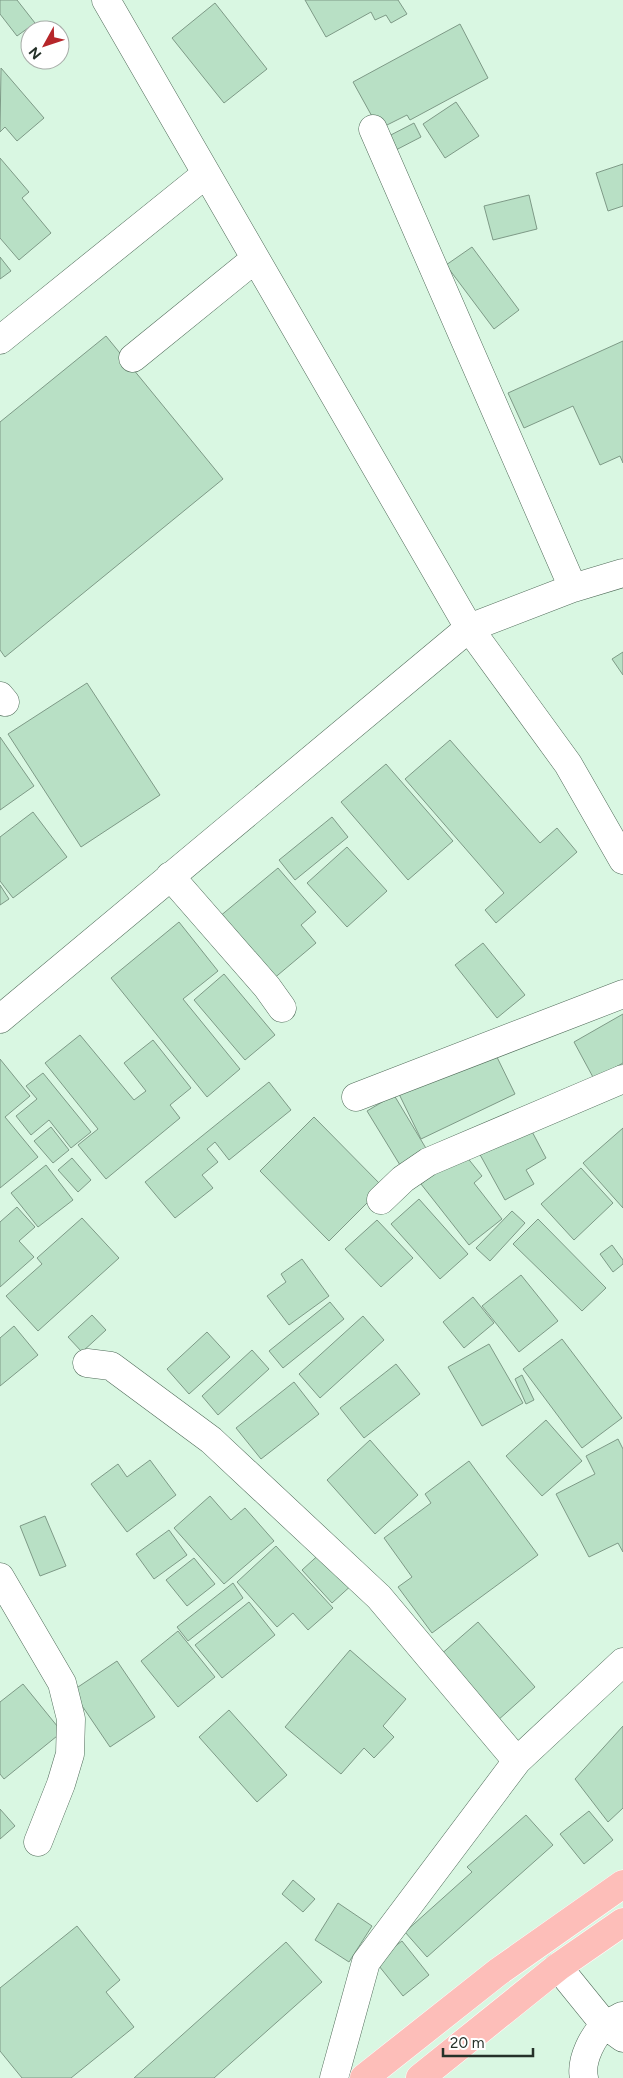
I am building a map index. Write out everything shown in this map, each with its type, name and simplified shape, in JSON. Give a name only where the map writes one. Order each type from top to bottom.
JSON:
[{"type":"main road","points":[[364,2078],[498,1972],[623,1884]]},
{"type":"main road","points":[[420,2078],[558,1967],[623,1922]]},
{"type":"street","points":[[106,0],[468,628],[568,764],[622,852]]},
{"type":"street","points":[[373,129],[573,588]]},
{"type":"street","points":[[0,340],[206,174]]},
{"type":"street","points":[[133,358],[255,259]]},
{"type":"street","points":[[0,1019],[468,628],[573,588],[623,573]]},
{"type":"street","points":[[170,876],[267,987],[282,1008]]},
{"type":"street","points":[[356,1097],[623,994]]},
{"type":"street","points":[[382,1200],[403,1179],[428,1162],[623,1078]]},
{"type":"street","points":[[87,1363],[111,1366],[219,1447],[379,1597],[517,1761]]},
{"type":"street","points":[[0,1577],[62,1683],[71,1719],[70,1754],[61,1784],[38,1842]]},
{"type":"street","points":[[333,2076],[366,1962],[517,1761],[623,1662]]},
{"type":"street","points":[[558,1967],[617,2026],[586,2051],[582,2071],[584,2078]]},
{"type":"building","points":[[0,0],[17,0],[33,20],[20,20],[20,34],[17,36],[0,14]]},
{"type":"building","points":[[305,0],[398,0],[407,14],[391,23],[386,15],[375,20],[371,12],[326,37]]},
{"type":"building","points":[[215,3],[267,69],[224,103],[172,38]]},
{"type":"building","points":[[460,24],[488,78],[410,120],[407,115],[379,129],[353,82]]},
{"type":"building","points":[[1,68],[44,118],[17,141],[5,127],[0,132]]},
{"type":"building","points":[[456,102],[479,136],[445,158],[423,124]]},
{"type":"building","points":[[414,123],[421,137],[392,152],[385,138]]},
{"type":"building","points":[[0,158],[29,192],[22,198],[51,233],[19,260],[0,238]]},
{"type":"building","points":[[623,164],[623,206],[608,211],[596,173]]},
{"type":"building","points":[[529,195],[537,229],[493,240],[484,206]]},
{"type":"building","points":[[472,247],[519,310],[494,329],[446,265]]},
{"type":"building","points":[[0,257],[11,271],[0,279]]},
{"type":"building","points":[[106,336],[223,479],[5,657],[0,650],[0,422]]},
{"type":"building","points":[[623,341],[623,463],[620,456],[600,465],[573,406],[524,428],[508,393]]},
{"type":"building","points":[[623,652],[623,675],[612,659]]},
{"type":"building","points":[[87,683],[160,795],[81,847],[8,734]]},
{"type":"building","points":[[0,737],[34,786],[0,810]]},
{"type":"building","points":[[450,740],[540,843],[557,828],[577,852],[496,923],[485,910],[504,893],[405,779]]},
{"type":"building","points":[[386,764],[453,841],[408,880],[341,802]]},
{"type":"building","points":[[33,812],[67,857],[13,898],[0,881],[0,837]]},
{"type":"building","points":[[332,817],[348,837],[295,880],[279,860]]},
{"type":"building","points":[[347,847],[387,891],[347,927],[307,883]]},
{"type":"building","points":[[278,868],[316,912],[301,925],[316,943],[272,980],[219,917]]},
{"type":"building","points":[[0,885],[9,899],[0,905]]},
{"type":"building","points":[[179,922],[218,971],[183,999],[240,1069],[207,1097],[111,978]]},
{"type":"building","points":[[483,943],[525,995],[497,1018],[455,965]]},
{"type":"building","points":[[224,974],[275,1035],[245,1060],[194,1000]]},
{"type":"building","points":[[623,1014],[623,1063],[594,1079],[574,1042]]},
{"type":"building","points":[[80,1035],[134,1100],[146,1091],[124,1063],[153,1040],[191,1088],[170,1105],[180,1118],[106,1179],[78,1145],[98,1129],[45,1063]]},
{"type":"building","points":[[493,1049],[515,1094],[421,1139],[399,1094]]},
{"type":"building","points":[[0,1059],[30,1096],[5,1117],[38,1157],[0,1188]]},
{"type":"building","points":[[43,1073],[91,1132],[71,1148],[49,1120],[31,1135],[16,1116],[37,1099],[26,1086]]},
{"type":"building","points":[[269,1082],[291,1110],[229,1160],[215,1142],[207,1149],[218,1162],[202,1175],[213,1188],[175,1218],[145,1182]]},
{"type":"building","points":[[394,1095],[427,1150],[400,1165],[367,1111]]},
{"type":"building","points":[[314,1117],[383,1187],[329,1241],[260,1171]]},
{"type":"building","points":[[528,1124],[546,1158],[526,1170],[534,1184],[505,1200],[478,1151]]},
{"type":"building","points":[[51,1127],[69,1150],[53,1163],[34,1141]]},
{"type":"building","points":[[623,1128],[623,1208],[583,1163]]},
{"type":"building","points":[[462,1151],[482,1176],[474,1183],[502,1219],[469,1245],[421,1184]]},
{"type":"building","points":[[72,1158],[91,1180],[78,1192],[58,1170]]},
{"type":"building","points":[[46,1165],[73,1200],[38,1227],[11,1193]]},
{"type":"building","points":[[581,1168],[613,1203],[574,1240],[541,1204]]},
{"type":"building","points":[[419,1199],[468,1254],[440,1279],[391,1224]]},
{"type":"building","points":[[17,1207],[35,1227],[19,1241],[34,1257],[0,1287],[0,1222]]},
{"type":"building","points":[[512,1211],[525,1223],[490,1261],[476,1248]]},
{"type":"building","points":[[82,1218],[119,1258],[38,1331],[6,1296],[42,1264],[37,1258]]},
{"type":"building","points":[[538,1219],[606,1288],[582,1311],[513,1244]]},
{"type":"building","points":[[377,1220],[413,1258],[381,1287],[345,1249]]},
{"type":"building","points":[[612,1245],[623,1260],[623,1264],[613,1272],[600,1254]]},
{"type":"building","points":[[302,1259],[329,1296],[289,1325],[267,1296],[286,1282],[281,1274]]},
{"type":"building","points":[[521,1275],[558,1321],[519,1352],[482,1306]]},
{"type":"building","points":[[473,1297],[494,1323],[464,1348],[443,1322]]},
{"type":"building","points":[[330,1302],[344,1319],[283,1368],[269,1351]]},
{"type":"building","points":[[92,1315],[106,1330],[82,1352],[68,1337]]},
{"type":"building","points":[[363,1316],[384,1340],[320,1398],[299,1374]]},
{"type":"building","points":[[14,1326],[38,1355],[0,1386],[0,1338]]},
{"type":"building","points":[[207,1332],[230,1357],[189,1394],[167,1369]]},
{"type":"building","points":[[562,1339],[622,1418],[582,1448],[523,1369]]},
{"type":"building","points":[[489,1344],[523,1403],[482,1426],[448,1367]]},
{"type":"building","points":[[252,1350],[269,1369],[218,1415],[202,1396]]},
{"type":"building","points":[[396,1364],[420,1394],[364,1438],[340,1408]]},
{"type":"building","points":[[522,1375],[534,1400],[526,1404],[515,1379]]},
{"type":"building","points":[[294,1382],[319,1414],[261,1459],[236,1428]]},
{"type":"building","points":[[546,1420],[582,1461],[542,1496],[506,1456]]},
{"type":"building","points":[[618,1439],[623,1449],[623,1552],[618,1543],[589,1557],[556,1494],[595,1474],[586,1456]]},
{"type":"building","points":[[370,1440],[418,1495],[375,1534],[327,1480]]},
{"type":"building","points":[[150,1460],[176,1495],[127,1532],[91,1484],[118,1464],[127,1477]]},
{"type":"building","points":[[469,1461],[538,1555],[432,1633],[398,1587],[412,1577],[384,1538],[431,1503],[425,1494]]},
{"type":"building","points":[[210,1496],[231,1520],[245,1508],[274,1541],[224,1584],[174,1528]]},
{"type":"building","points":[[45,1516],[66,1566],[40,1576],[20,1526]]},
{"type":"building","points":[[169,1530],[187,1555],[154,1579],[136,1554]]},
{"type":"building","points":[[276,1546],[333,1608],[308,1630],[293,1613],[277,1627],[237,1582]]},
{"type":"building","points":[[324,1550],[354,1583],[332,1603],[302,1570]]},
{"type":"building","points":[[194,1558],[215,1584],[187,1606],[166,1580]]},
{"type":"building","points":[[233,1583],[243,1598],[188,1641],[177,1627]]},
{"type":"building","points":[[249,1602],[275,1635],[222,1678],[195,1645]]},
{"type":"building","points":[[478,1622],[535,1687],[497,1721],[439,1656]]},
{"type":"building","points":[[178,1631],[215,1677],[178,1707],[141,1661]]},
{"type":"building","points":[[350,1650],[406,1699],[383,1726],[394,1737],[374,1758],[364,1748],[341,1774],[285,1727]]},
{"type":"building","points":[[117,1661],[155,1717],[110,1747],[72,1691]]},
{"type":"building","points":[[23,1684],[62,1732],[4,1779],[0,1774],[0,1702]]},
{"type":"building","points":[[229,1710],[287,1775],[257,1802],[199,1737]]},
{"type":"building","points":[[623,1726],[623,1808],[608,1822],[575,1779]]},
{"type":"building","points":[[0,1809],[15,1826],[0,1839]]},
{"type":"building","points":[[589,1811],[613,1840],[584,1864],[560,1834]]},
{"type":"building","points":[[526,1815],[553,1845],[427,1957],[405,1932],[472,1872],[467,1867]]},
{"type":"building","points":[[293,1880],[315,1899],[303,1912],[282,1894]]},
{"type":"building","points":[[338,1903],[372,1926],[349,1962],[315,1940]]},
{"type":"building","points":[[77,1926],[120,1980],[106,1992],[134,2027],[71,2078],[22,2078],[0,2051],[0,1988]]},
{"type":"building","points":[[402,1941],[429,1975],[403,1996],[375,1961]]},
{"type":"building","points":[[286,1942],[322,1982],[214,2078],[134,2078]]}]
